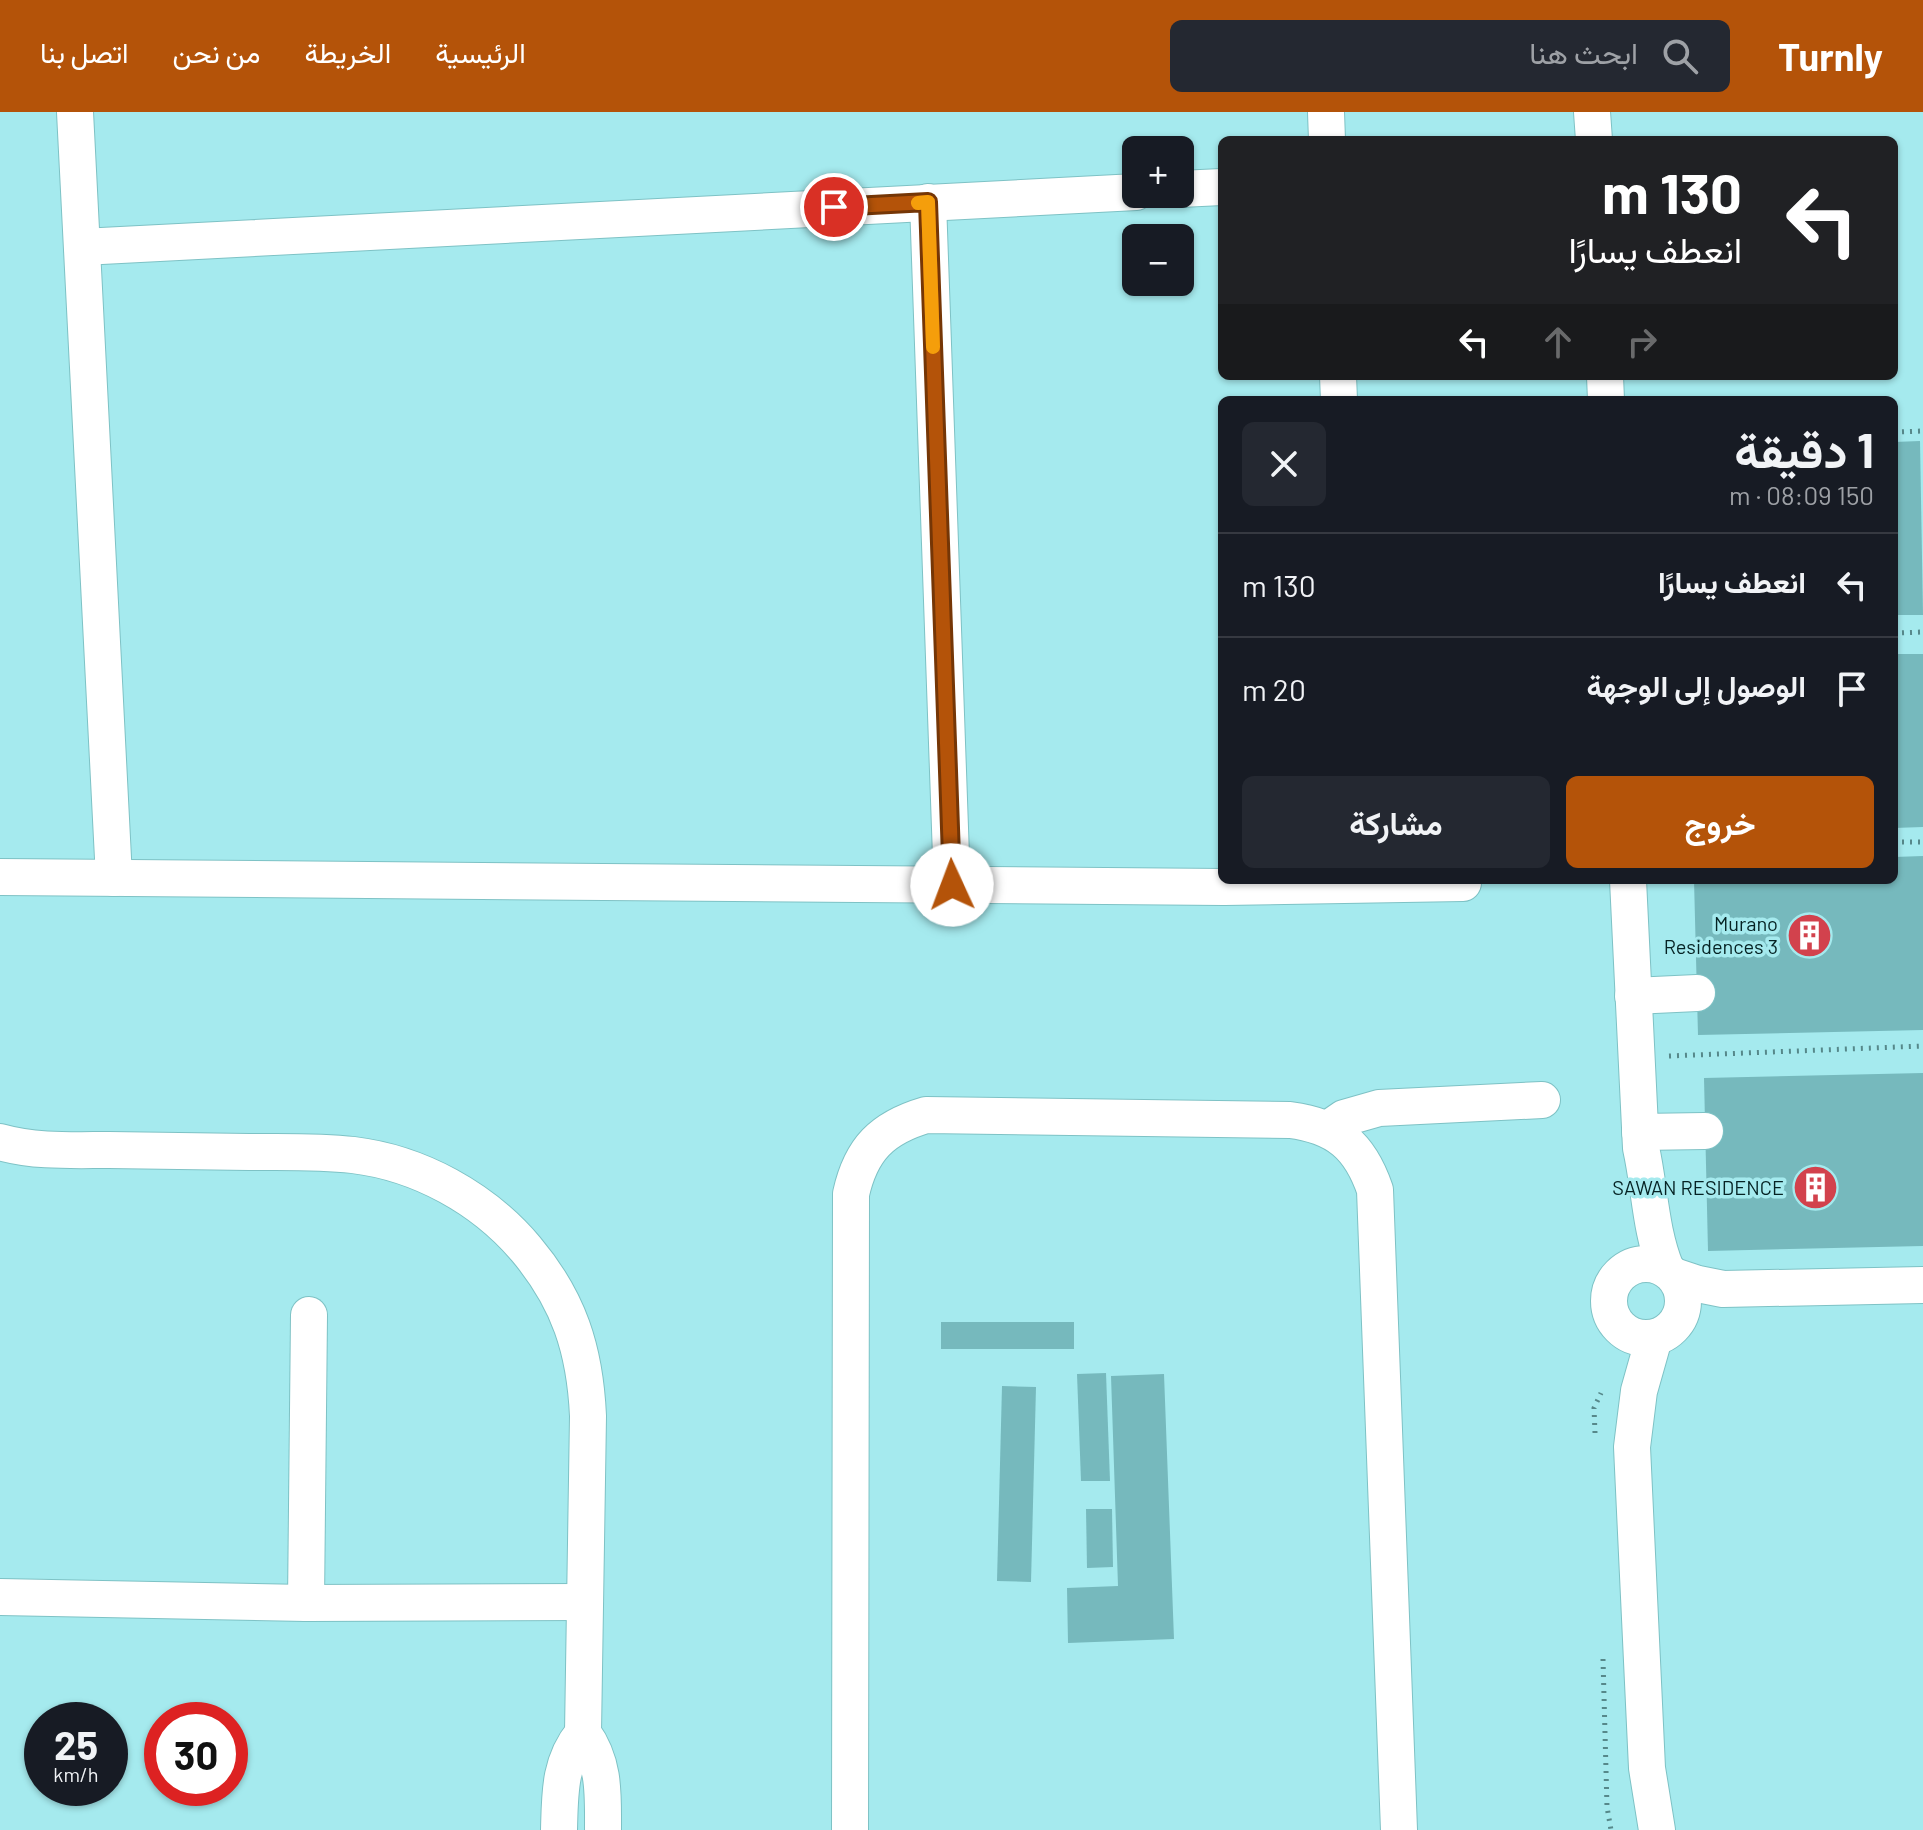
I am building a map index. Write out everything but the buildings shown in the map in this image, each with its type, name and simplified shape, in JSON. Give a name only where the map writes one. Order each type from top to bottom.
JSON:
[{"type":"street","points":[[75,112],[114,878]]},
{"type":"street","points":[[1326,112],[1327,136]]},
{"type":"street","points":[[1592,112],[1594,136]]},
{"type":"street","points":[[1194,188],[1218,187]]},
{"type":"street","points":[[82,247],[1122,193]]},
{"type":"street","points":[[928,202],[952,885]]},
{"type":"street","points":[[0,877],[1194,887],[1318,884]]},
{"type":"street","points":[[1628,884],[1640,1140],[1654,1235],[1670,1273],[1680,1285],[1684,1307],[1665,1332],[1639,1391],[1632,1447]]},
{"type":"street","points":[[1633,996],[1697,993]]},
{"type":"street","points":[[1328,1129],[1344,1118],[1379,1108],[1542,1100]]},
{"type":"street","points":[[850,1830],[850,1214],[855,1175],[863,1158],[890,1129],[926,1115],[1290,1120],[1310,1122],[1328,1129],[1344,1139],[1357,1153],[1375,1190],[1399,1830]]},
{"type":"street","points":[[1640,1140],[1705,1131]]},
{"type":"street","points":[[1640,1140],[1633,1179],[1630,1235],[1609,1304],[1619,1327],[1620,1388],[1632,1447],[1647,1768],[1657,1830]]},
{"type":"street","points":[[0,1142],[49,1150],[353,1155],[384,1161],[442,1182],[493,1216],[516,1237],[545,1274],[567,1313],[579,1342],[586,1378],[583,1733],[598,1759],[611,1821]]},
{"type":"street","points":[[1616,1280],[1634,1266],[1655,1265],[1698,1284],[1723,1289],[1923,1285]]},
{"type":"street","points":[[1619,1327],[1641,1338],[1665,1332],[1702,1314],[1732,1308],[1826,1305],[1870,1287]]},
{"type":"street","points":[[306,1603],[309,1315]]},
{"type":"street","points":[[0,1597],[306,1603],[585,1602]]},
{"type":"street","points":[[554,1825],[561,1775],[572,1745],[583,1733]]},
{"type":"path","points":[[1898,432],[1923,431]]},
{"type":"path","points":[[1898,633],[1923,632]]},
{"type":"path","points":[[1898,842],[1923,842]]},
{"type":"path","points":[[1636,1057],[1923,1046]]},
{"type":"slow traffic","points":[[918,203],[928,202],[933,347]]},
{"type":"place","name":"Murano Residences 3","points":[[1809,936]]},
{"type":"place","name":"SAWAN RESIDENCE","points":[[1815,1188]]},
{"type":"route","points":[[834,207],[928,202],[952,885]]}]
